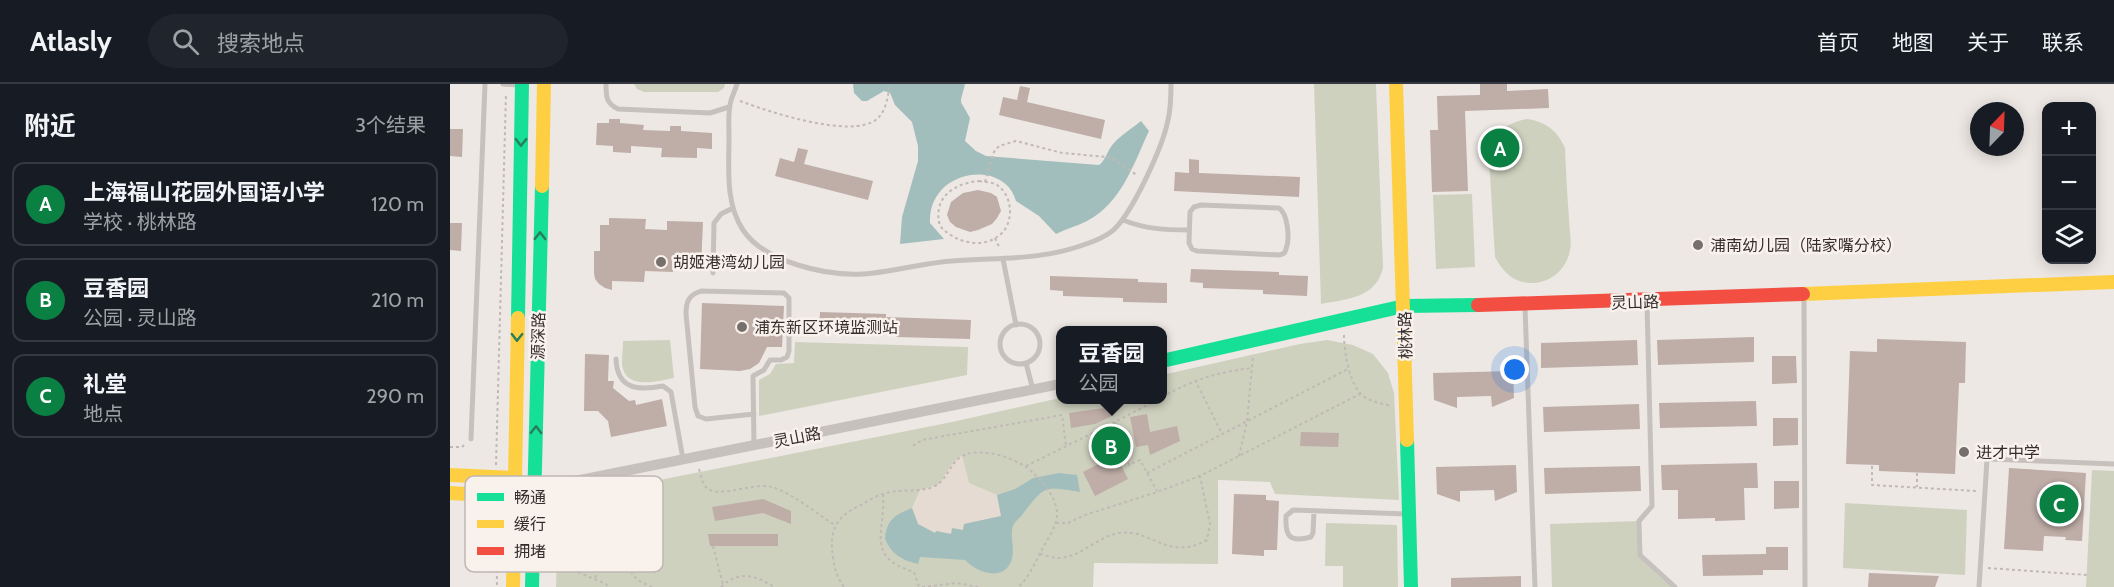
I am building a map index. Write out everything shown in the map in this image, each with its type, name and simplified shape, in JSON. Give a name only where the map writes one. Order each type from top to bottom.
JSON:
[{"type":"street","name":"源深路","points":[[514,476],[522,84]]},
{"type":"street","name":"源深路","points":[[535,476],[544,84]]},
{"type":"street","name":"桃林路","points":[[1396,84],[1411,587]]},
{"type":"street","name":"灵山路","points":[[1167,360],[1404,306],[1525,305],[1804,296],[2114,282]]},
{"type":"street","name":"灵山路","points":[[599,476],[1056,385]]},
{"type":"street","points":[[450,475],[473,476]]},
{"type":"street","points":[[450,493],[465,494]]},
{"type":"street","name":"源深路","points":[[513,572],[513,587]]},
{"type":"street","name":"源深路","points":[[532,572],[532,587]]},
{"type":"lane","points":[[471,439],[485,84]]},
{"type":"lane","points":[[504,84],[522,84]]},
{"type":"lane","points":[[606,84],[606,98],[610,106],[618,110],[710,113],[729,107]]},
{"type":"lane","points":[[737,84],[729,107],[729,184],[733,208],[743,231],[762,248],[784,260],[822,271],[864,274],[946,261],[1023,259],[1069,250],[1105,236],[1123,220],[1155,158],[1168,123],[1171,105],[1170,84]]},
{"type":"lane","points":[[1201,205],[1279,208],[1287,218],[1287,249],[1279,255],[1197,251],[1191,249],[1189,230],[1190,212],[1194,207],[1201,205]]},
{"type":"lane","points":[[713,273],[714,223],[716,217],[733,208]]},
{"type":"lane","points":[[1123,220],[1141,227],[1189,230]]},
{"type":"lane","points":[[1003,259],[1016,325]]},
{"type":"lane","points":[[754,414],[706,419],[698,416],[695,407],[686,314],[687,300],[693,293],[701,291],[784,293],[789,298],[787,357],[781,360],[770,360],[764,370],[753,376],[754,414],[754,445]]},
{"type":"lane","points":[[1804,296],[1805,587]]},
{"type":"lane","points":[[1647,301],[1652,506],[1639,521],[1640,555],[1675,587]]},
{"type":"lane","points":[[1525,305],[1535,587]]},
{"type":"lane","points":[[1016,325],[1029,327],[1038,336],[1040,343],[1036,356],[1026,363],[1013,363],[1001,349],[1005,331],[1016,325]]},
{"type":"lane","points":[[616,359],[617,370],[622,380],[632,387],[643,389],[663,386],[670,392],[683,459]]},
{"type":"lane","points":[[1026,363],[1033,390]]},
{"type":"lane","points":[[1979,587],[1987,459],[2114,464]]},
{"type":"lane","points":[[1314,511],[1311,537],[1292,538],[1287,535],[1286,516],[1293,510],[1409,514]]},
{"type":"path","points":[[496,476],[504,84]]},
{"type":"path","points":[[731,98],[780,116],[802,121],[858,126],[878,118],[887,98],[889,84]]},
{"type":"path","points":[[985,180],[994,152],[999,146],[1016,141],[1062,153],[1102,156],[1117,161],[1132,172]]},
{"type":"path","points":[[985,180],[998,186],[1004,192],[1011,210],[1004,231],[995,238],[984,242],[956,240],[940,226],[938,210],[946,193],[969,182],[985,180]]},
{"type":"path","points":[[995,238],[1003,259]]},
{"type":"path","points":[[1344,320],[1345,360],[1360,394],[1375,402],[1406,409]]},
{"type":"path","points":[[1239,456],[1247,422],[1254,340]]},
{"type":"path","points":[[1167,394],[1195,380],[1217,373],[1251,368]]},
{"type":"path","points":[[1147,473],[1348,369]]},
{"type":"path","points":[[1195,380],[1222,434]]},
{"type":"path","points":[[1056,523],[1068,523],[1084,515],[1200,476],[1360,394]]},
{"type":"path","points":[[1026,467],[1148,404]]},
{"type":"path","points":[[913,446],[922,440],[1062,415],[1066,446]]},
{"type":"path","points":[[1115,422],[1129,465],[1140,460],[1157,492]]},
{"type":"path","points":[[450,447],[462,447],[471,439]]},
{"type":"path","points":[[844,587],[836,575],[831,542],[835,525],[843,515],[883,494],[899,490],[920,490],[939,484],[951,465],[962,455],[985,452],[1004,457],[1026,467],[1054,500],[1057,512],[1056,523],[1040,554],[1027,578],[1018,587]]},
{"type":"path","points":[[696,457],[703,484],[708,490],[717,492],[758,485],[770,487],[792,497],[835,525]]},
{"type":"path","points":[[1872,466],[1872,485],[1984,491]]},
{"type":"path","points":[[1917,472],[1917,487]]},
{"type":"path","points":[[1040,554],[1059,558],[1078,552],[1118,533],[1140,535],[1173,547],[1194,547],[1207,540],[1210,524],[1200,476]]},
{"type":"path","points":[[883,494],[884,510],[880,541],[887,559],[901,568],[914,572],[921,587],[957,583],[978,587]]},
{"type":"path","points":[[713,546],[722,586],[733,578],[745,574],[774,587]]},
{"type":"path","points":[[1980,567],[2087,575]]},
{"type":"path","points":[[497,572],[497,587]]},
{"type":"path","points":[[578,572],[608,587]]},
{"type":"path","points":[[594,579],[596,572]]},
{"type":"path","points":[[633,572],[638,580],[652,587]]},
{"type":"green space","points":[[634,84],[725,84],[724,88],[718,92],[644,92],[637,89]]},
{"type":"green space","points":[[1314,84],[1376,84],[1383,268],[1374,286],[1367,291],[1350,298],[1321,304]]},
{"type":"green space","points":[[1527,119],[1540,122],[1550,128],[1565,148],[1571,242],[1568,257],[1561,269],[1551,278],[1537,283],[1518,281],[1501,267],[1495,257],[1489,158],[1493,143],[1500,131]]},
{"type":"green space","points":[[1472,194],[1475,267],[1436,269],[1433,195]]},
{"type":"green space","points":[[670,340],[674,378],[643,382],[629,378],[624,372],[623,341]]},
{"type":"green space","points":[[1327,340],[1353,345],[1373,354],[1388,373],[1394,393],[1399,500],[1275,494],[1270,482],[1218,480],[1218,564],[1094,563],[1093,587],[556,587],[556,572],[663,572],[663,479],[1056,399],[1056,404],[1167,404],[1167,374]]},
{"type":"green space","points":[[795,342],[968,347],[967,375],[759,416],[759,380],[770,374],[776,364],[794,363]]},
{"type":"green space","points":[[2092,470],[2114,471],[2114,587],[2086,587]]},
{"type":"green space","points":[[1845,503],[1967,510],[1965,575],[1843,568]]},
{"type":"green space","points":[[1639,521],[1640,555],[1675,587],[1552,587],[1550,524]]},
{"type":"green space","points":[[1326,523],[1397,525],[1398,587],[1343,587],[1343,566],[1325,566]]},
{"type":"shaded area","points":[[962,455],[969,483],[997,495],[1002,516],[964,524],[963,530],[952,534],[936,531],[935,533],[918,524],[912,508],[920,490],[939,484],[951,465]]},
{"type":"water","points":[[853,84],[965,84],[961,102],[970,118],[965,141],[986,156],[1099,165],[1116,141],[1141,121],[1149,131],[1118,193],[1099,214],[1083,223],[1056,234],[1039,216],[1016,201],[1009,187],[997,179],[983,175],[968,176],[953,181],[941,191],[933,205],[930,223],[944,239],[900,244],[902,217],[918,161],[918,146],[912,122],[895,105],[890,93],[884,91],[867,101],[862,101],[854,93]]},
{"type":"water","points":[[1059,473],[1077,475],[1080,492],[1051,489],[1045,490],[1035,498],[1013,525],[1012,558],[1002,572],[982,571],[965,560],[920,557],[918,564],[902,559],[894,553],[885,539],[890,522],[912,508],[918,524],[935,533],[936,531],[951,534],[952,528],[963,530],[964,524],[1001,516],[997,495],[1015,489],[1033,478]]},
{"type":"building","points":[[1480,84],[1507,84],[1507,91],[1548,89],[1549,108],[1465,111],[1468,191],[1432,192],[1430,130],[1438,130],[1437,96],[1480,95]]},
{"type":"building","points":[[1020,86],[1030,88],[1027,102],[1105,120],[1101,139],[999,115],[1003,97],[1017,100]]},
{"type":"building","points":[[609,119],[620,119],[620,123],[644,125],[643,130],[670,131],[670,126],[681,126],[681,131],[712,133],[712,149],[697,148],[697,158],[661,157],[662,148],[631,146],[631,153],[613,152],[613,146],[596,145],[597,123],[609,123]]},
{"type":"building","points":[[450,129],[463,129],[462,157],[450,156]]},
{"type":"building","points":[[798,148],[808,150],[804,164],[873,181],[868,200],[775,176],[780,158],[794,162]]},
{"type":"building","points":[[1189,159],[1199,160],[1199,173],[1300,177],[1299,197],[1174,191],[1175,172],[1189,173]]},
{"type":"building","points":[[978,190],[997,197],[1001,211],[997,218],[992,224],[970,232],[956,227],[947,215],[951,202],[963,193]]},
{"type":"building","points":[[609,218],[646,219],[645,229],[667,230],[667,221],[703,222],[701,268],[673,267],[673,272],[645,271],[644,282],[612,281],[612,290],[605,288],[595,279],[594,251],[600,251],[600,225],[609,225]]},
{"type":"building","points":[[450,223],[462,223],[461,251],[450,250]]},
{"type":"building","points":[[1191,269],[1279,272],[1279,275],[1308,276],[1307,296],[1263,294],[1263,290],[1203,288],[1203,283],[1190,282]]},
{"type":"building","points":[[1050,276],[1138,279],[1138,282],[1167,283],[1167,303],[1123,302],[1123,298],[1063,296],[1063,291],[1050,290]]},
{"type":"building","name":"浦东新区环境监测站","points":[[702,303],[784,306],[782,347],[767,347],[759,363],[750,369],[740,371],[700,369]]},
{"type":"building","points":[[820,312],[971,320],[970,339],[896,337],[896,333],[819,331]]},
{"type":"building","points":[[1754,337],[1754,362],[1658,365],[1657,340]]},
{"type":"building","points":[[1877,339],[1966,342],[1965,383],[1959,383],[1955,474],[1879,471],[1879,465],[1846,464],[1850,351],[1877,352]]},
{"type":"building","points":[[1637,340],[1638,365],[1541,368],[1541,343]]},
{"type":"building","points":[[585,354],[609,355],[608,381],[614,381],[613,388],[629,401],[635,400],[636,405],[662,399],[667,426],[611,437],[608,421],[598,411],[584,411]]},
{"type":"building","points":[[1772,356],[1796,356],[1797,383],[1772,384]]},
{"type":"building","points":[[1513,371],[1514,398],[1492,407],[1491,396],[1457,397],[1457,408],[1434,400],[1433,373]]},
{"type":"building","points":[[1756,401],[1757,426],[1660,428],[1659,403]]},
{"type":"building","points":[[1639,404],[1640,429],[1544,432],[1543,407]]},
{"type":"building","points":[[1111,407],[1112,416],[1095,424],[1071,428],[1069,413]]},
{"type":"building","points":[[1147,414],[1150,432],[1177,426],[1180,441],[1150,455],[1148,445],[1136,447],[1130,417]]},
{"type":"building","points":[[1773,418],[1798,418],[1798,445],[1773,446]]},
{"type":"building","points":[[1301,432],[1339,433],[1338,447],[1300,446]]},
{"type":"building","points":[[1116,455],[1128,479],[1095,496],[1083,472]]},
{"type":"building","points":[[1757,463],[1758,488],[1744,488],[1745,520],[1678,519],[1678,490],[1662,490],[1661,465]]},
{"type":"building","points":[[1516,465],[1517,492],[1495,501],[1494,490],[1460,491],[1460,502],[1437,494],[1436,467]]},
{"type":"building","points":[[1640,466],[1641,491],[1545,494],[1544,468]]},
{"type":"building","points":[[2009,468],[2086,473],[2082,541],[2065,540],[2066,537],[2044,536],[2043,551],[2004,549]]},
{"type":"building","points":[[1774,481],[1799,481],[1799,508],[1774,509]]},
{"type":"building","points":[[1234,494],[1266,495],[1266,500],[1279,501],[1277,550],[1264,550],[1264,556],[1232,554]]},
{"type":"building","points":[[763,499],[791,511],[791,524],[763,513],[715,521],[712,507]]},
{"type":"building","points":[[708,534],[778,534],[778,546],[710,546]]},
{"type":"building","points":[[1766,547],[1788,547],[1788,570],[1763,570],[1763,575],[1703,576],[1702,555],[1766,554]]},
{"type":"building","points":[[1869,573],[1939,576],[1935,587],[1868,587]]},
{"type":"building","points":[[1521,576],[1521,587],[1451,587],[1451,578]]},
{"type":"traffic: fast","points":[[518,318],[522,84]]},
{"type":"traffic: fast","points":[[535,476],[542,186]]},
{"type":"traffic: fast","points":[[1167,360],[1404,306],[1478,305]]},
{"type":"traffic: fast","points":[[1407,440],[1411,587]]},
{"type":"traffic: fast","points":[[532,572],[532,587]]},
{"type":"traffic: slow","points":[[542,186],[544,84]]},
{"type":"traffic: slow","points":[[1396,84],[1407,440]]},
{"type":"traffic: slow","points":[[1803,294],[2114,282]]},
{"type":"traffic: slow","points":[[515,476],[518,318]]},
{"type":"traffic: slow","points":[[450,475],[471,476]]},
{"type":"traffic: slow","points":[[450,493],[465,494]]},
{"type":"traffic: slow","points":[[513,572],[513,587]]},
{"type":"traffic: jam","points":[[1478,305],[1803,294]]},
{"type":"place","name":"上海福山花园外国语小学","points":[[1500,148]]},
{"type":"place","name":"浦南幼儿园（陆家嘴分校）","points":[[1698,245]]},
{"type":"place","name":"胡姬港湾幼儿园","points":[[661,262]]},
{"type":"place","name":"浦东新区环境监测站","points":[[742,327]]},
{"type":"place","name":"豆香园","points":[[1111,446]]},
{"type":"place","name":"进才中学","points":[[1964,452]]},
{"type":"place","name":"礼堂","points":[[2059,504]]}]
